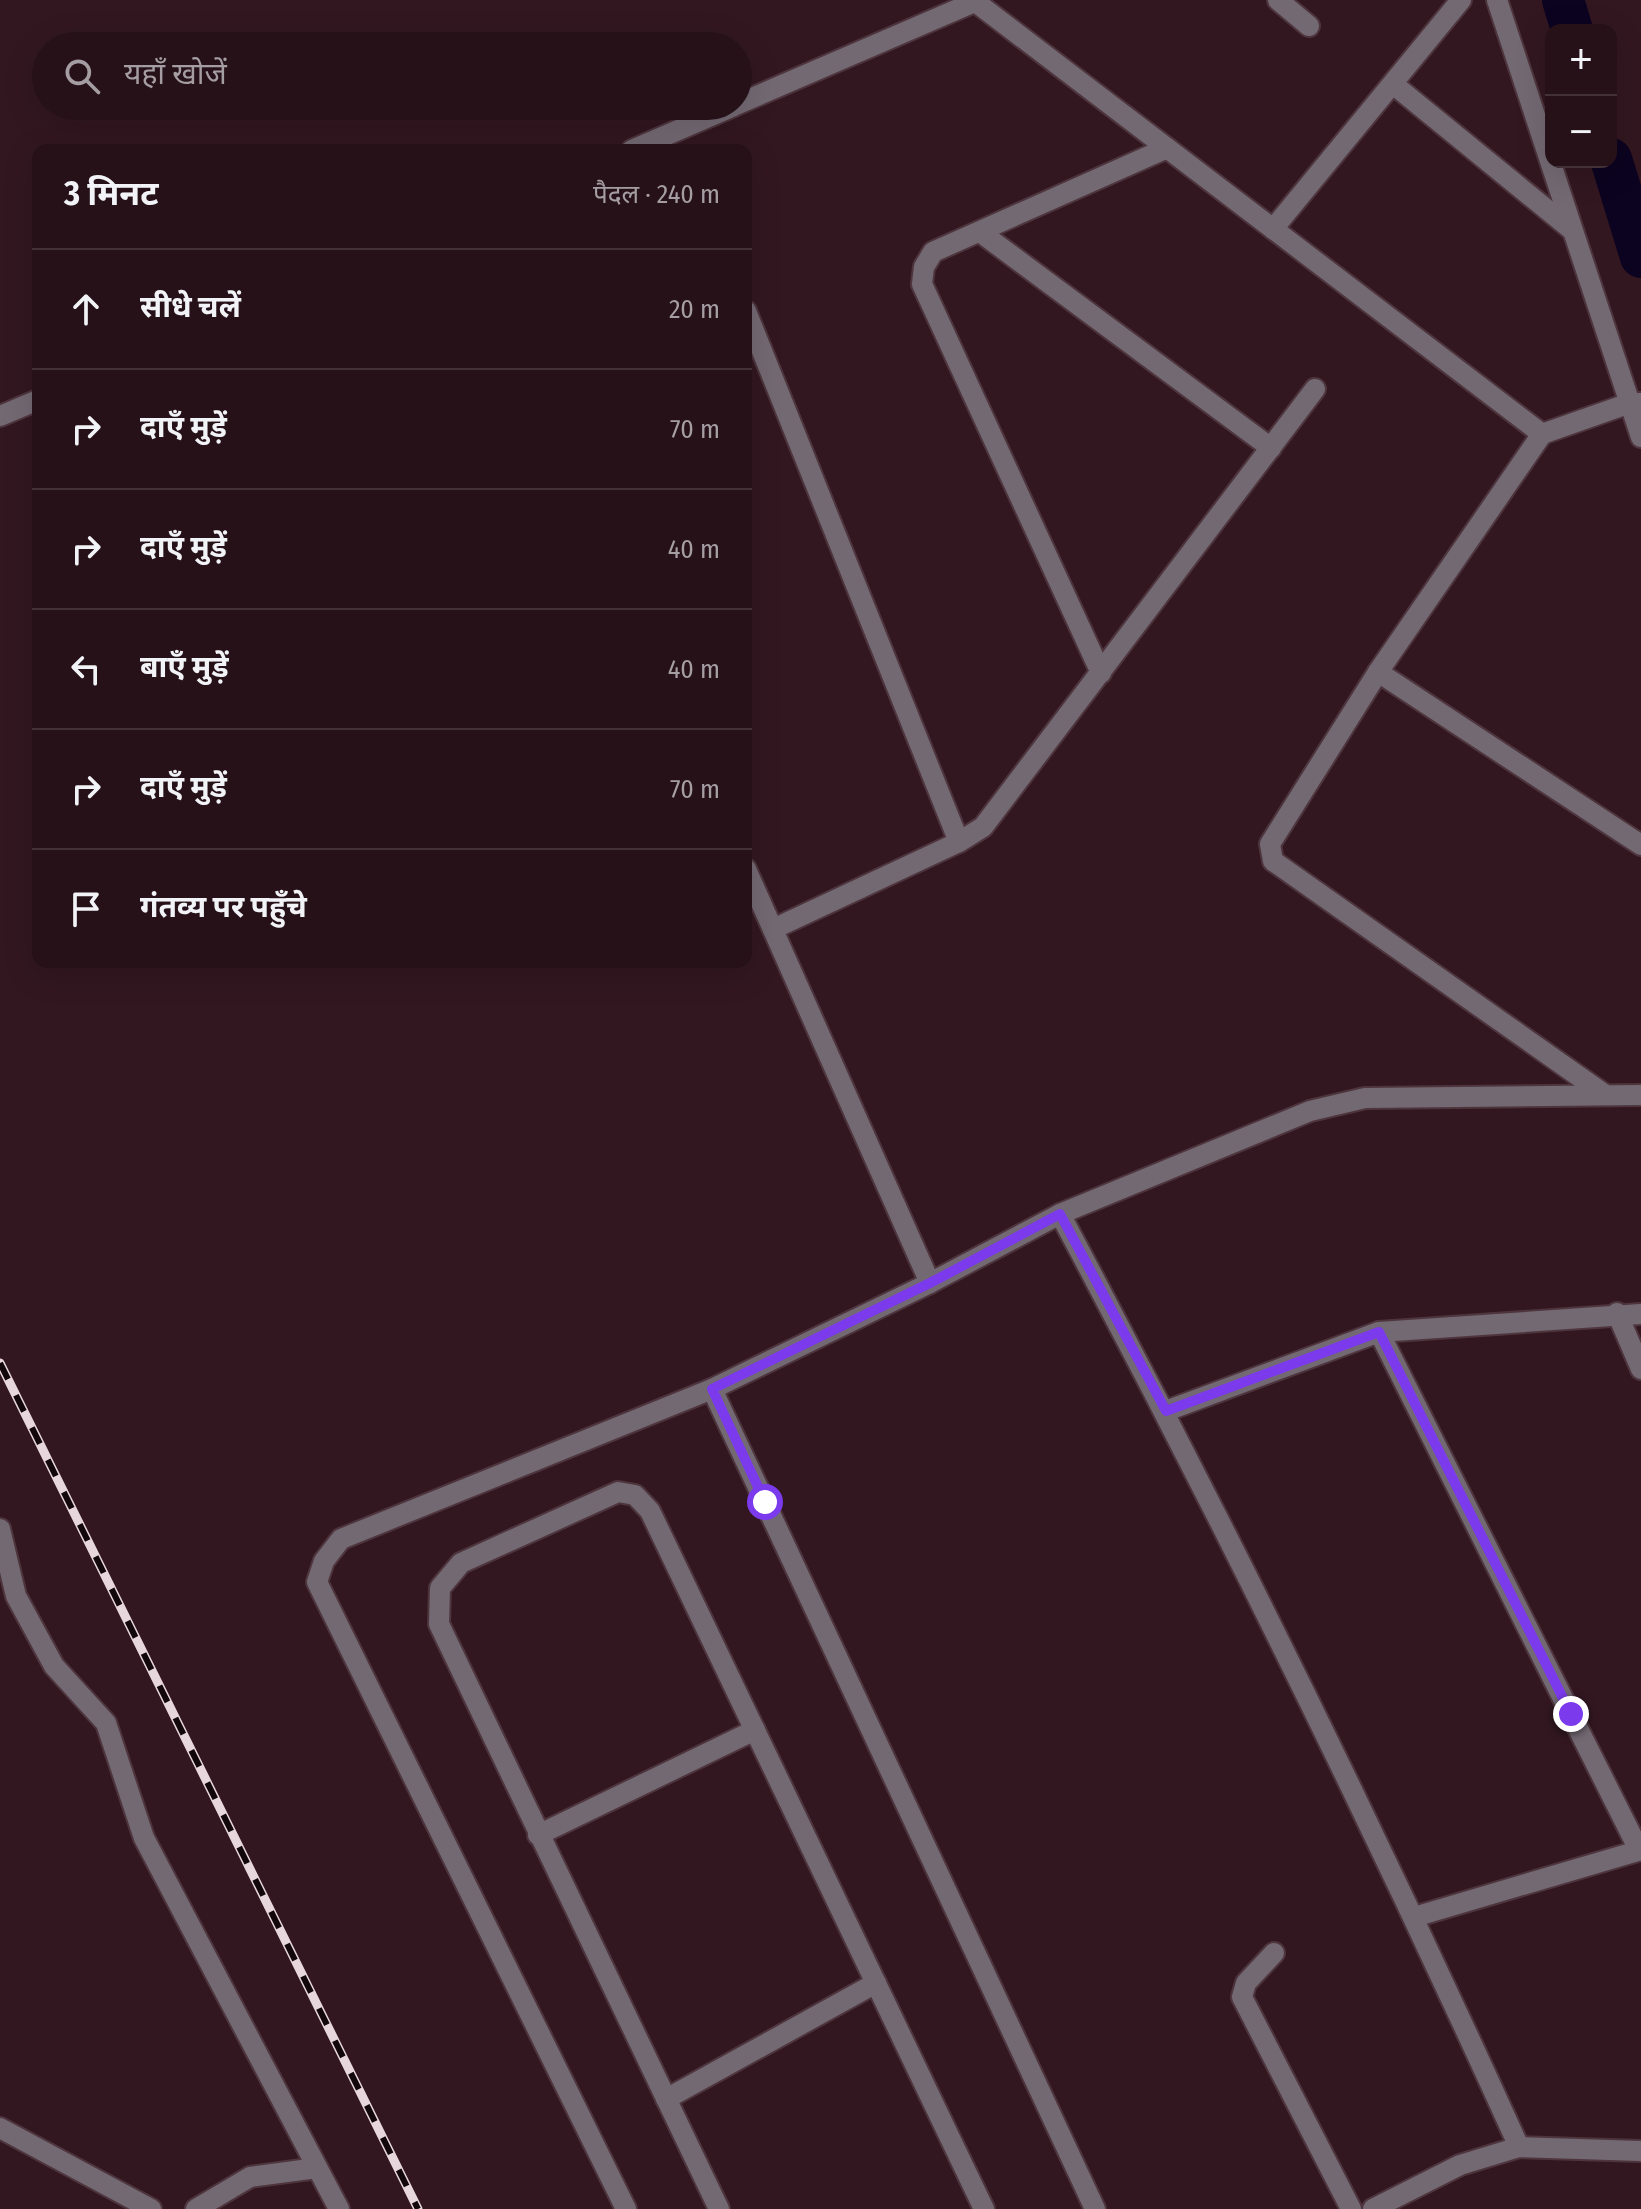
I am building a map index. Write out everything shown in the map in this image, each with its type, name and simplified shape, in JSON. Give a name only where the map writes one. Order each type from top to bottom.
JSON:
[{"type":"street","points":[[1278,0],[1309,26]]},
{"type":"street","points":[[1273,229],[1461,0]]},
{"type":"street","points":[[1497,0],[1574,232],[1636,403],[1641,437]]},
{"type":"street","points":[[752,98],[976,1],[1542,434]]},
{"type":"street","points":[[1393,84],[1574,232]]},
{"type":"street","points":[[678,141],[712,120]]},
{"type":"street","points":[[1101,673],[922,284],[924,267],[933,252],[1167,148]]},
{"type":"street","points":[[980,232],[1271,448]]},
{"type":"street","points":[[752,326],[959,842]]},
{"type":"street","points":[[773,929],[959,842],[983,827],[1315,389]]},
{"type":"street","points":[[0,416],[32,403]]},
{"type":"street","points":[[1604,1094],[1273,861],[1270,844],[1378,672],[1542,434],[1636,403]]},
{"type":"street","points":[[1378,672],[1641,845]]},
{"type":"street","points":[[752,882],[930,1283]]},
{"type":"street","points":[[626,2209],[317,1582],[324,1561],[341,1539],[712,1389],[930,1283],[1060,1214],[1310,1111],[1365,1098],[1641,1095]]},
{"type":"street","points":[[1060,1214],[1166,1411],[1414,1917],[1519,2147]]},
{"type":"street","points":[[1166,1411],[1379,1332],[1617,1313],[1641,1314]]},
{"type":"street","points":[[1617,1313],[1641,1369]]},
{"type":"street","points":[[1379,1332],[1640,1850],[1414,1917]]},
{"type":"street","points":[[712,1389],[1095,2209]]},
{"type":"street","points":[[719,2209],[439,1624],[440,1588],[461,1563],[618,1492],[635,1495],[650,1511],[984,2209]]},
{"type":"street","points":[[0,1529],[3,1558],[16,1596],[54,1666],[106,1723],[144,1838],[339,2209]]},
{"type":"street","points":[[538,1835],[755,1730]]},
{"type":"street","points":[[1274,1953],[1246,1983],[1242,1997],[1351,2209]]},
{"type":"street","points":[[666,2099],[876,1983]]},
{"type":"street","points":[[0,2128],[151,2209]]},
{"type":"street","points":[[1373,2209],[1460,2165],[1519,2147],[1641,2151]]},
{"type":"street","points":[[196,2209],[250,2177],[317,2168]]},
{"type":"waterway","points":[[1563,0],[1570,24]]},
{"type":"waterway","points":[[1614,168],[1641,257]]},
{"type":"railway","points":[[0,1363],[418,2209]]},
{"type":"route","points":[[765,1502],[712,1389],[930,1283],[1060,1214],[1166,1411],[1379,1332],[1571,1714]]}]
